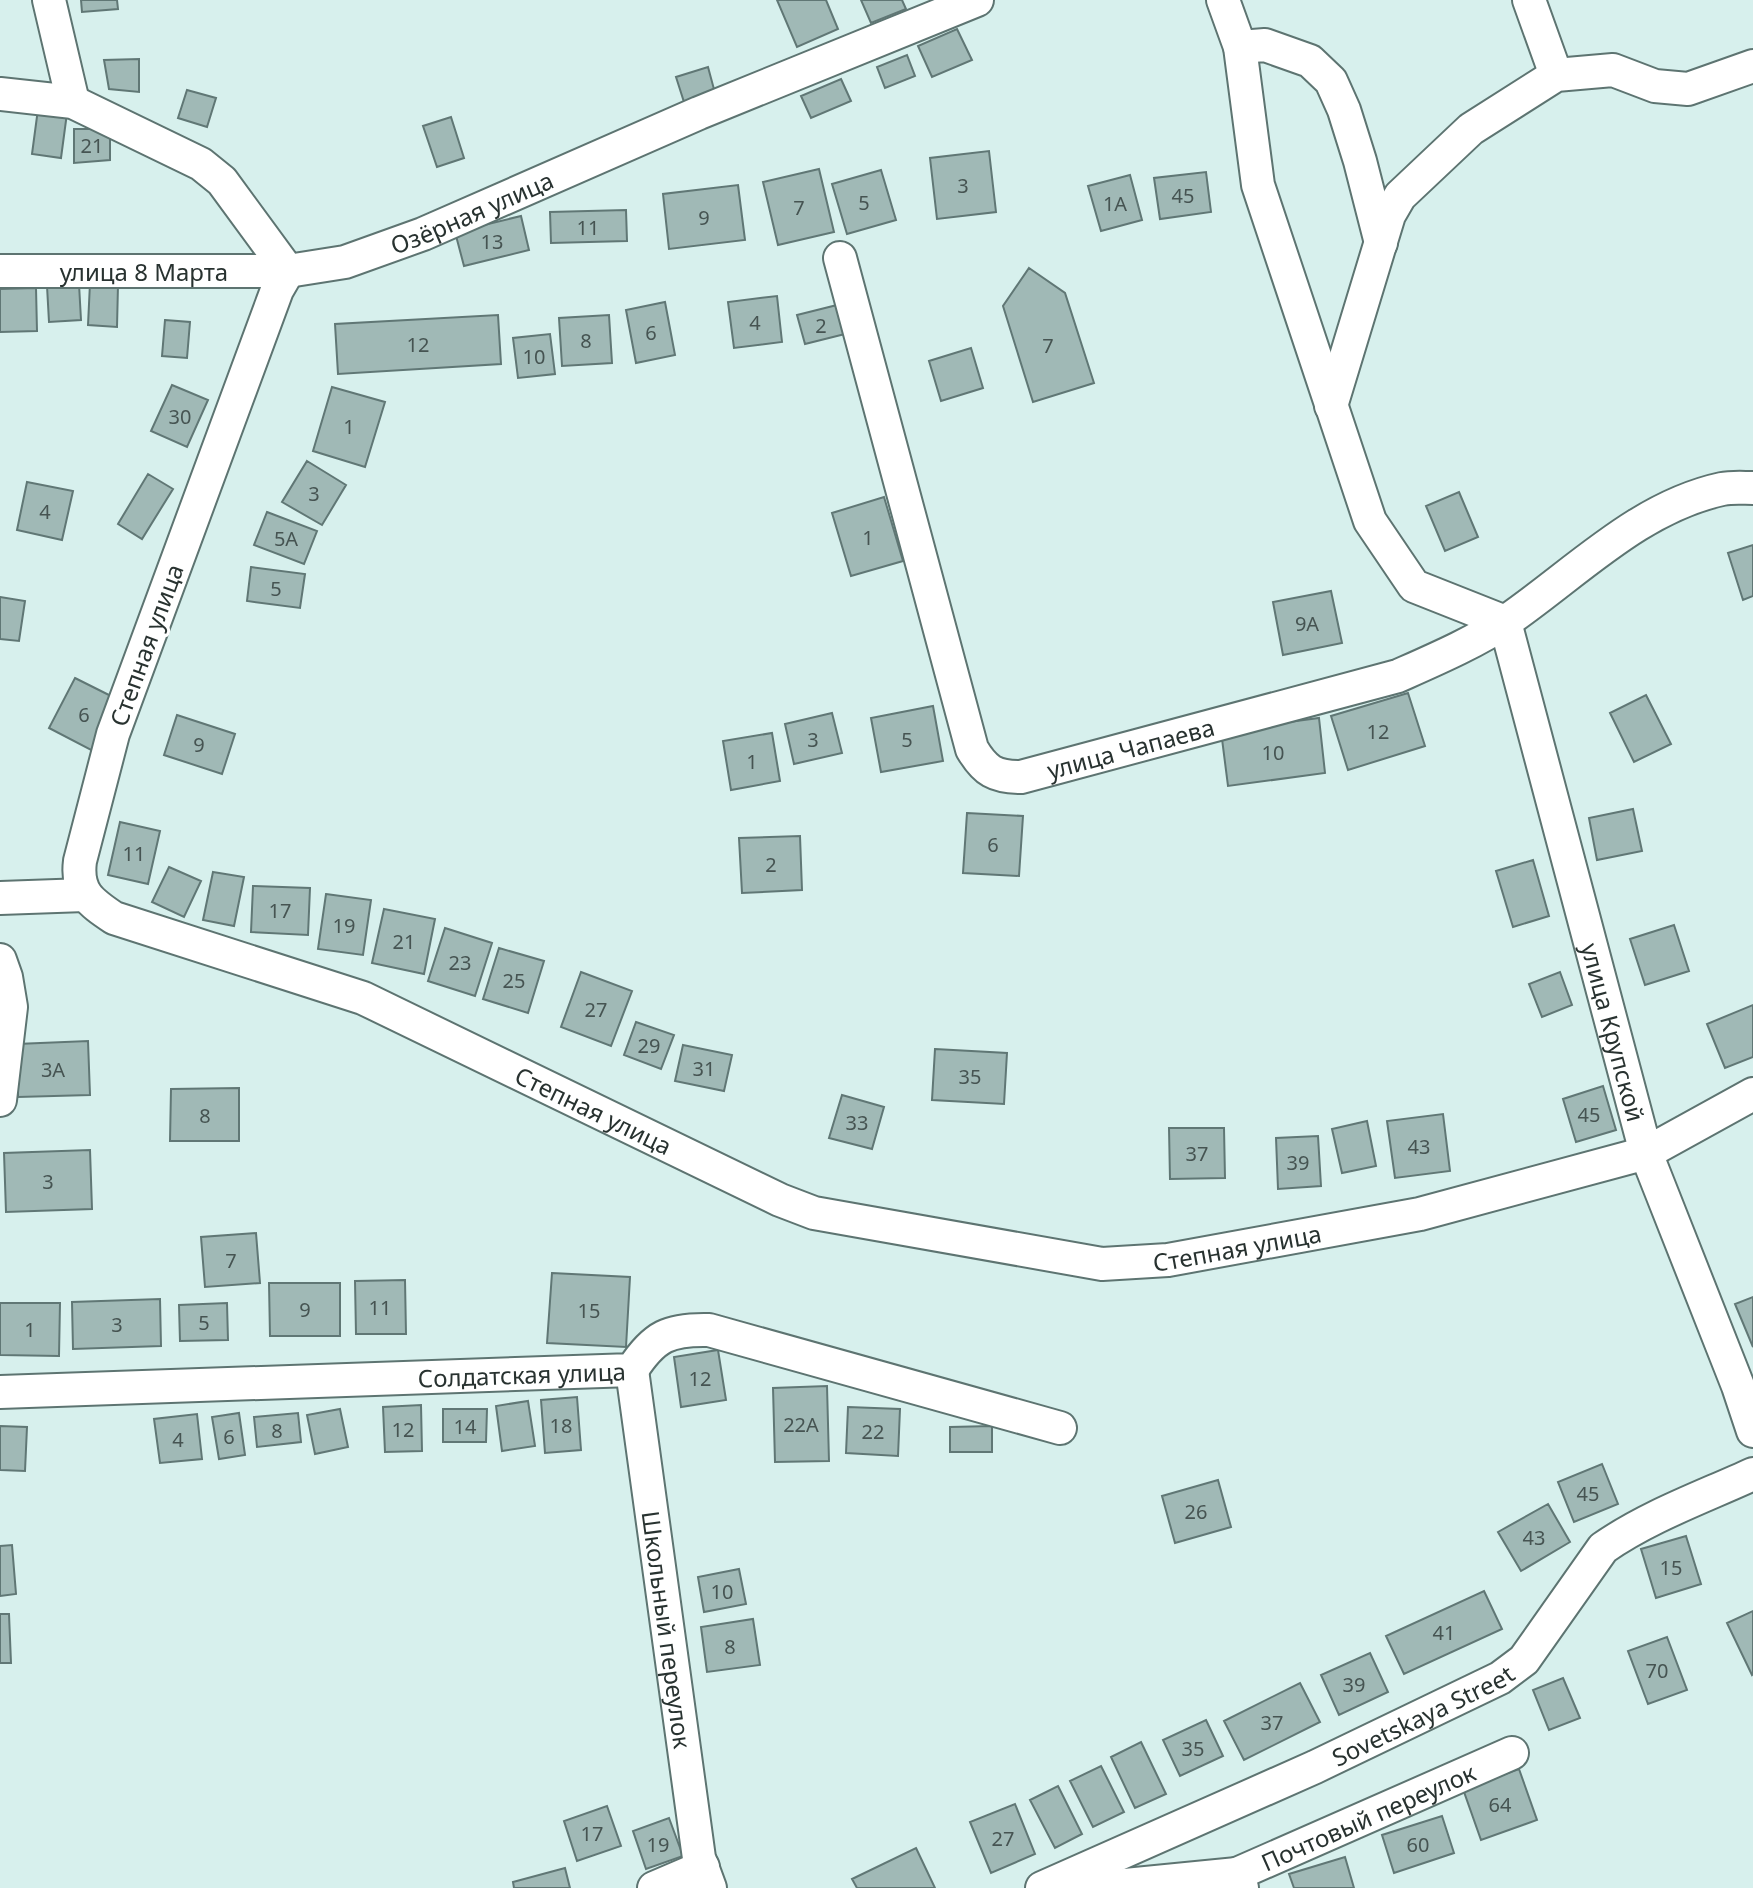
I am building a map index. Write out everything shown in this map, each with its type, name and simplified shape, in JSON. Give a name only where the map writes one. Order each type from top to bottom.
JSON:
[{"type":"street","points":[[49,0],[73,102]]},
{"type":"street","name":"Озёрная улица","points":[[288,271],[345,262],[423,234],[699,113],[977,0]]},
{"type":"street","points":[[1223,0],[1240,47],[1258,185],[1370,521],[1414,586],[1505,622]]},
{"type":"street","points":[[1529,0],[1556,75]]},
{"type":"street","points":[[1240,47],[1265,45],[1310,61],[1331,81],[1360,161],[1381,243]]},
{"type":"street","points":[[1331,406],[1389,215],[1400,196],[1471,129],[1556,75],[1613,70],[1655,86],[1688,89],[1753,66]]},
{"type":"street","points":[[0,94],[73,102],[201,164],[222,181],[288,271]]},
{"type":"street","name":"улица Чапаева","points":[[840,258],[972,749],[979,762],[991,772],[1005,777],[1021,777],[1398,676],[1436,660],[1505,622],[1632,528],[1676,503],[1725,488],[1753,488]]},
{"type":"street","name":"улица 8 Марта","points":[[0,271],[288,271]]},
{"type":"street","name":"Степная улица","points":[[288,271],[271,305],[113,734],[78,877],[85,895],[114,918],[363,998],[780,1200],[814,1213],[1102,1264],[1168,1260],[1420,1214],[1646,1153],[1753,1094]]},
{"type":"street","name":"улица Крупской","points":[[1505,622],[1646,1153],[1746,1382],[1753,1431]]},
{"type":"street","points":[[0,898],[85,895]]},
{"type":"street","points":[[0,960],[11,1007],[0,1100]]},
{"type":"street","name":"Солдатская улица","points":[[0,1392],[632,1370],[643,1353],[662,1336],[688,1329],[709,1330],[1060,1428]]},
{"type":"street","name":"Школьный переулок","points":[[632,1370],[699,1858],[706,1878]]},
{"type":"street","name":"Sovetskaya Street","points":[[1042,1888],[1315,1767],[1500,1678],[1524,1660],[1603,1548],[1652,1520],[1753,1474]]},
{"type":"street","name":"Почтовый переулок","points":[[1095,1888],[1240,1881],[1512,1753]]},
{"type":"street","points":[[654,1888],[706,1878]]},
{"type":"building","points":[[81,0],[117,0],[118,9],[82,12]]},
{"type":"building","points":[[777,0],[826,0],[838,29],[797,47]]},
{"type":"building","points":[[861,0],[902,0],[906,9],[871,23]]},
{"type":"building","points":[[957,29],[972,60],[932,77],[918,46]]},
{"type":"building","points":[[907,55],[915,76],[885,88],[877,67]]},
{"type":"building","points":[[139,59],[139,92],[109,89],[104,60]]},
{"type":"building","points":[[708,67],[715,93],[684,102],[676,77]]},
{"type":"building","points":[[841,79],[851,101],[811,118],[801,96]]},
{"type":"building","points":[[187,90],[216,98],[207,127],[178,118]]},
{"type":"building","points":[[38,109],[67,113],[61,158],[32,154]]},
{"type":"building","points":[[451,117],[464,158],[437,167],[423,126]]},
{"type":"building","points":[[74,129],[110,129],[110,160],[74,163]]},
{"type":"building","points":[[989,151],[996,212],[937,219],[930,158]]},
{"type":"building","points":[[819,169],[834,232],[778,245],[763,182]]},
{"type":"building","points":[[881,170],[896,220],[847,234],[832,184]]},
{"type":"building","points":[[1206,172],[1211,212],[1160,219],[1154,178]]},
{"type":"building","points":[[1130,175],[1142,220],[1101,231],[1088,186]]},
{"type":"building","points":[[738,185],[745,240],[669,249],[663,194]]},
{"type":"building","points":[[626,210],[627,241],[551,243],[550,212]]},
{"type":"building","points":[[521,216],[529,250],[464,266],[455,232]]},
{"type":"building","points":[[1029,268],[1065,293],[1094,383],[1033,402],[1003,306]]},
{"type":"building","points":[[90,283],[118,285],[117,327],[88,325]]},
{"type":"building","points":[[79,284],[81,320],[49,322],[47,286]]},
{"type":"building","points":[[36,288],[37,331],[0,332],[0,289]]},
{"type":"building","points":[[777,296],[782,342],[734,348],[728,302]]},
{"type":"building","points":[[665,302],[675,355],[636,363],[626,310]]},
{"type":"building","points":[[837,305],[845,334],[805,344],[797,315]]},
{"type":"building","points":[[498,315],[501,364],[338,374],[335,324]]},
{"type":"building","points":[[609,315],[612,363],[562,366],[559,318]]},
{"type":"building","points":[[165,320],[190,322],[187,358],[162,356]]},
{"type":"building","points":[[550,334],[555,374],[518,378],[513,338]]},
{"type":"building","points":[[971,348],[983,388],[941,401],[929,361]]},
{"type":"building","points":[[172,385],[208,400],[187,447],[151,431]]},
{"type":"building","points":[[332,387],[385,402],[365,467],[313,451]]},
{"type":"building","points":[[307,461],[346,485],[322,525],[282,502]]},
{"type":"building","points":[[148,474],[173,489],[142,539],[118,524]]},
{"type":"building","points":[[27,482],[73,491],[62,540],[17,530]]},
{"type":"building","points":[[1459,492],[1478,537],[1445,551],[1426,506]]},
{"type":"building","points":[[884,497],[903,561],[851,576],[832,513]]},
{"type":"building","points":[[267,512],[317,531],[304,564],[254,545]]},
{"type":"building","points":[[1753,545],[1753,596],[1743,600],[1728,553]]},
{"type":"building","points":[[251,567],[305,574],[300,608],[247,601]]},
{"type":"building","points":[[1331,591],[1342,643],[1283,655],[1273,602]]},
{"type":"building","points":[[0,597],[25,601],[19,641],[0,639]]},
{"type":"building","points":[[75,678],[119,700],[93,751],[49,728]]},
{"type":"building","points":[[1408,693],[1425,746],[1348,770],[1331,716]]},
{"type":"building","points":[[1646,695],[1671,744],[1634,762],[1610,713]]},
{"type":"building","points":[[933,706],[943,761],[881,772],[871,718]]},
{"type":"building","points":[[832,713],[842,753],[794,764],[785,724]]},
{"type":"building","points":[[177,715],[235,734],[222,774],[164,755]]},
{"type":"building","points":[[1319,718],[1325,773],[1228,786],[1221,731]]},
{"type":"building","points":[[772,733],[780,781],[731,790],[723,741]]},
{"type":"building","points":[[1633,809],[1642,851],[1597,860],[1589,818]]},
{"type":"building","points":[[967,813],[1023,816],[1019,876],[963,873]]},
{"type":"building","points":[[120,822],[160,831],[148,884],[108,875]]},
{"type":"building","points":[[800,836],[802,890],[742,893],[739,838]]},
{"type":"building","points":[[1533,860],[1549,916],[1513,927],[1496,871]]},
{"type":"building","points":[[169,867],[201,881],[184,917],[152,902]]},
{"type":"building","points":[[213,872],[244,877],[234,926],[203,920]]},
{"type":"building","points":[[253,886],[310,888],[308,935],[251,932]]},
{"type":"building","points":[[326,894],[371,900],[363,955],[318,949]]},
{"type":"building","points":[[384,909],[435,919],[424,974],[372,963]]},
{"type":"building","points":[[1674,925],[1689,971],[1645,985],[1630,939]]},
{"type":"building","points":[[445,928],[492,943],[475,996],[428,981]]},
{"type":"building","points":[[499,948],[544,961],[528,1013],[483,999]]},
{"type":"building","points":[[581,972],[632,991],[611,1046],[561,1027]]},
{"type":"building","points":[[1560,972],[1572,1005],[1542,1017],[1529,984]]},
{"type":"building","points":[[1753,1005],[1753,1057],[1725,1068],[1707,1024]]},
{"type":"building","points":[[636,1022],[674,1035],[661,1069],[624,1055]]},
{"type":"building","points":[[88,1041],[90,1095],[18,1097],[17,1044]]},
{"type":"building","points":[[683,1045],[732,1055],[724,1091],[675,1081]]},
{"type":"building","points":[[935,1049],[1007,1053],[1004,1104],[932,1100]]},
{"type":"building","points":[[1603,1086],[1616,1130],[1576,1142],[1563,1099]]},
{"type":"building","points":[[239,1088],[239,1141],[170,1141],[171,1089]]},
{"type":"building","points":[[842,1095],[884,1107],[872,1149],[829,1138]]},
{"type":"building","points":[[1443,1114],[1450,1171],[1395,1178],[1387,1121]]},
{"type":"building","points":[[1367,1121],[1376,1166],[1342,1173],[1332,1129]]},
{"type":"building","points":[[1169,1128],[1224,1128],[1225,1178],[1170,1179]]},
{"type":"building","points":[[1318,1136],[1321,1186],[1278,1189],[1276,1138]]},
{"type":"building","points":[[90,1150],[92,1209],[6,1212],[4,1153]]},
{"type":"building","points":[[256,1233],[260,1283],[205,1287],[201,1237]]},
{"type":"building","points":[[552,1273],[630,1277],[626,1347],[547,1343]]},
{"type":"building","points":[[405,1280],[406,1334],[356,1334],[355,1281]]},
{"type":"building","points":[[269,1283],[340,1283],[340,1336],[270,1336]]},
{"type":"building","points":[[1753,1297],[1753,1347],[1735,1304]]},
{"type":"building","points":[[160,1299],[161,1346],[73,1349],[72,1302]]},
{"type":"building","points":[[0,1303],[60,1303],[59,1356],[0,1355]]},
{"type":"building","points":[[227,1303],[228,1340],[180,1341],[179,1305]]},
{"type":"building","points":[[718,1350],[726,1400],[681,1407],[674,1357]]},
{"type":"building","points":[[827,1386],[829,1461],[775,1462],[773,1388]]},
{"type":"building","points":[[577,1397],[581,1450],[545,1453],[541,1400]]},
{"type":"building","points":[[528,1401],[535,1446],[502,1451],[496,1406]]},
{"type":"building","points":[[421,1405],[422,1451],[385,1452],[383,1407]]},
{"type":"building","points":[[848,1407],[900,1409],[898,1456],[846,1453]]},
{"type":"building","points":[[340,1409],[348,1447],[315,1454],[307,1415]]},
{"type":"building","points":[[443,1409],[487,1409],[486,1442],[443,1442]]},
{"type":"building","points":[[239,1413],[245,1455],[219,1459],[212,1417]]},
{"type":"building","points":[[298,1413],[301,1442],[257,1447],[254,1417]]},
{"type":"building","points":[[197,1414],[202,1459],[160,1463],[154,1419]]},
{"type":"building","points":[[0,1426],[27,1427],[25,1471],[0,1470]]},
{"type":"building","points":[[992,1426],[992,1452],[950,1452],[950,1427]]},
{"type":"building","points":[[1602,1464],[1618,1504],[1574,1522],[1558,1482]]},
{"type":"building","points":[[1218,1480],[1231,1527],[1175,1543],[1162,1496]]},
{"type":"building","points":[[1548,1504],[1570,1542],[1521,1571],[1498,1532]]},
{"type":"building","points":[[1686,1536],[1701,1584],[1656,1598],[1641,1549]]},
{"type":"building","points":[[12,1545],[16,1594],[0,1596],[0,1546]]},
{"type":"building","points":[[739,1569],[746,1604],[704,1612],[698,1577]]},
{"type":"building","points":[[1484,1591],[1502,1629],[1404,1674],[1386,1636]]},
{"type":"building","points":[[1753,1611],[1753,1674],[1752,1675],[1727,1623]]},
{"type":"building","points":[[0,1614],[9,1614],[11,1663],[0,1663]]},
{"type":"building","points":[[753,1619],[760,1665],[707,1672],[701,1627]]},
{"type":"building","points":[[1667,1637],[1687,1690],[1648,1704],[1628,1651]]},
{"type":"building","points":[[1370,1653],[1388,1692],[1339,1715],[1321,1675]]},
{"type":"building","points":[[1563,1678],[1580,1718],[1549,1730],[1533,1690]]},
{"type":"building","points":[[1300,1683],[1320,1722],[1244,1760],[1224,1721]]},
{"type":"building","points":[[1206,1720],[1223,1756],[1180,1776],[1163,1740]]},
{"type":"building","points":[[1141,1742],[1166,1794],[1135,1808],[1111,1757]]},
{"type":"building","points":[[1101,1766],[1124,1812],[1093,1827],[1070,1781]]},
{"type":"building","points":[[1519,1769],[1537,1820],[1481,1840],[1463,1789]]},
{"type":"building","points":[[1058,1786],[1082,1834],[1055,1848],[1030,1800]]},
{"type":"building","points":[[1015,1804],[1035,1854],[991,1873],[970,1822]]},
{"type":"building","points":[[607,1806],[621,1846],[577,1861],[564,1821]]},
{"type":"building","points":[[1442,1816],[1454,1853],[1394,1873],[1382,1835]]},
{"type":"building","points":[[669,1818],[683,1856],[646,1869],[633,1831]]},
{"type":"building","points":[[916,1848],[935,1888],[857,1888],[852,1879]]},
{"type":"building","points":[[1345,1857],[1354,1888],[1294,1888],[1289,1874]]},
{"type":"building","points":[[565,1868],[570,1888],[514,1888],[513,1882]]}]
